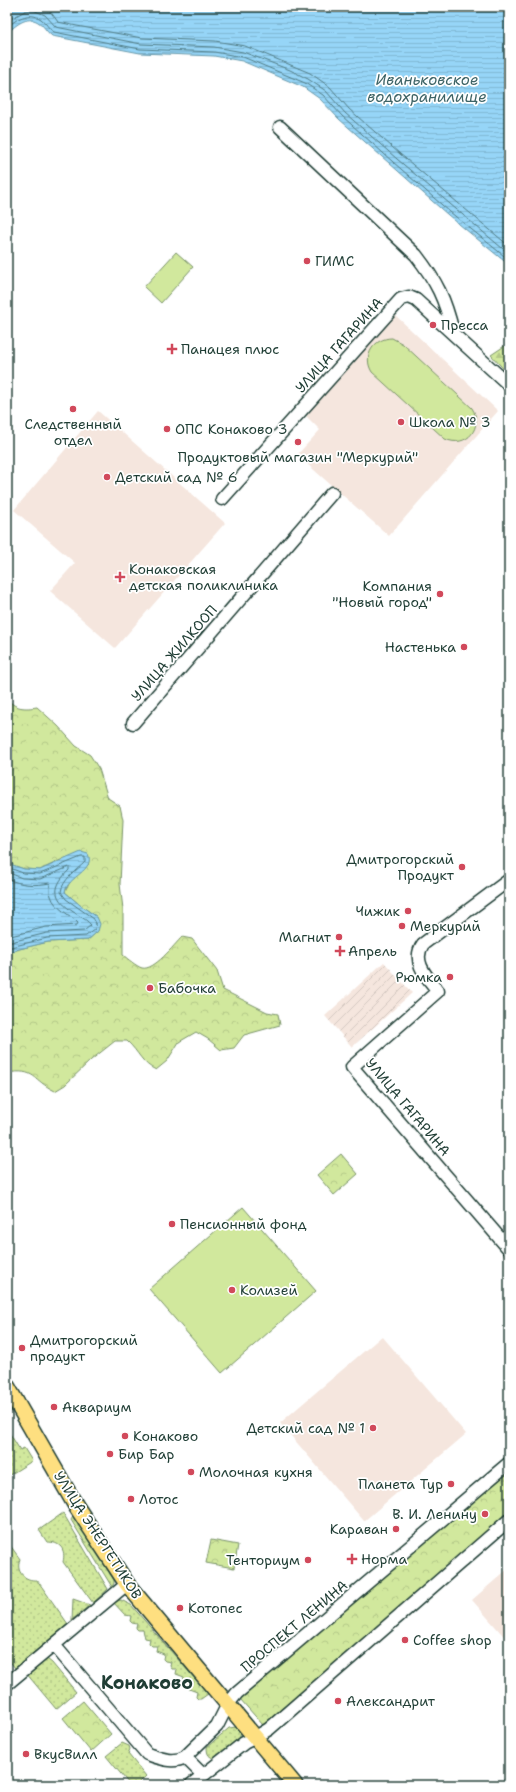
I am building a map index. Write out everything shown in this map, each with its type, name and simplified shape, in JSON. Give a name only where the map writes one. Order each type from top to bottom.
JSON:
[{"type":"main road","name":"УЛИЦА ЭНЕРГЕТИКОВ","points":[[7,1386],[76,1506],[127,1584],[295,1785]]},
{"type":"street","points":[[280,127],[416,255],[440,289],[453,332]]},
{"type":"street","name":"УЛИЦА ГАГАРИНА","points":[[222,499],[401,299],[409,298],[416,300],[453,332],[509,385]]},
{"type":"street","name":"УЛИЦА ЖИЛКООП","points":[[132,723],[332,493]]},
{"type":"street","name":"УЛИЦА ГАГАРИНА","points":[[509,880],[423,944],[418,951],[418,960],[424,972],[438,991],[352,1067],[509,1249]]},
{"type":"street","name":"ПРОСПЕКТ ЛЕНИНА","points":[[185,1757],[217,1726],[228,1704],[237,1693],[509,1463]]},
{"type":"street","points":[[191,1785],[244,1743],[269,1729],[509,1520]]},
{"type":"street","points":[[7,1684],[127,1584]]},
{"type":"street","points":[[54,1645],[147,1754],[174,1761],[185,1757],[203,1775]]},
{"type":"shaded area","name":"Школа № 3","points":[[395,315],[498,411],[389,536],[297,455],[320,430],[304,414]]},
{"type":"shaded area","points":[[98,411],[225,523],[115,648],[50,591],[75,563],[14,510]]},
{"type":"shaded area","points":[[384,962],[412,993],[352,1047],[325,1016]]},
{"type":"shaded area","name":"Детский сад № 1","points":[[382,1336],[466,1434],[364,1521],[280,1423]]},
{"type":"shaded area","points":[[509,1568],[509,1642],[472,1600]]},
{"type":"green space","points":[[176,252],[193,267],[161,303],[144,287]]},
{"type":"green space","points":[[509,317],[509,375],[491,355],[506,345]]},
{"type":"green space","points":[[392,338],[403,344],[472,408],[476,422],[475,429],[466,439],[453,441],[445,439],[372,372],[368,360],[369,354],[375,345],[380,341]]},
{"type":"green space","points":[[7,698],[16,706],[28,708],[37,707],[58,726],[76,746],[90,755],[99,769],[108,798],[120,806],[123,820],[120,884],[123,909],[123,955],[140,967],[147,968],[158,962],[182,937],[192,939],[217,971],[223,990],[267,1012],[278,1014],[280,1025],[244,1035],[234,1048],[221,1050],[208,1039],[196,1032],[179,1042],[167,1061],[156,1070],[144,1061],[127,1041],[115,1041],[91,1060],[65,1085],[55,1091],[33,1076],[24,1072],[7,1073],[7,952],[48,942],[88,940],[98,931],[97,917],[65,892],[70,882],[89,864],[65,858],[40,870],[24,869],[7,863]]},
{"type":"green space","points":[[341,1154],[358,1174],[334,1195],[317,1175]]},
{"type":"green space","name":"Колизей","points":[[243,1207],[316,1291],[222,1373],[149,1289]]},
{"type":"green space","points":[[7,1429],[20,1450],[24,1448],[32,1461],[8,1476]]},
{"type":"green space","points":[[509,1471],[509,1513],[263,1725],[240,1699]]},
{"type":"green space","points":[[63,1513],[108,1589],[93,1603],[63,1562],[64,1553],[61,1547],[55,1543],[47,1542],[39,1530]]},
{"type":"green space","points":[[74,1515],[114,1580],[112,1587],[71,1520]]},
{"type":"green space","points":[[211,1540],[238,1545],[234,1568],[206,1563]]},
{"type":"green space","points":[[7,1541],[20,1559],[19,1568],[22,1575],[29,1579],[37,1580],[68,1624],[15,1668],[7,1658]]},
{"type":"green space","points":[[73,1599],[90,1605],[72,1620]]},
{"type":"green space","points":[[121,1600],[131,1605],[208,1694],[201,1699],[196,1697],[197,1692],[189,1689],[190,1685],[185,1684],[183,1681],[184,1677],[176,1674],[177,1669],[172,1669],[170,1666],[171,1662],[163,1659],[164,1654],[156,1651],[157,1646],[152,1646],[149,1643],[150,1639],[145,1638],[143,1630],[138,1630],[136,1628],[137,1624],[130,1621],[131,1616],[125,1615],[113,1602]]},
{"type":"green space","points":[[47,1659],[76,1692],[56,1709],[26,1673],[43,1660]]},
{"type":"green space","points":[[83,1701],[111,1734],[91,1752],[63,1718]]},
{"type":"green space","points":[[236,1727],[241,1733],[239,1739],[216,1759],[210,1756],[207,1752],[207,1747],[229,1728]]},
{"type":"green space","points":[[122,1743],[129,1746],[130,1749],[128,1754],[146,1776],[137,1785],[130,1785],[106,1756]]},
{"type":"water","name":"Иваньковское водохранилище","points":[[7,7],[509,7],[509,265],[448,215],[339,119],[320,99],[303,87],[242,61],[214,56],[140,53],[52,36],[40,23],[34,20],[21,22],[7,34]]},
{"type":"water","points":[[81,852],[88,854],[88,865],[71,882],[65,892],[97,917],[100,924],[98,931],[88,940],[48,942],[7,952],[7,863],[24,869],[40,870]]},
{"type":"place","name":"ГИМС","points":[[307,261]]},
{"type":"place","name":"Пресса","points":[[433,325]]},
{"type":"place","name":"Панацея плюс","points":[[172,349]]},
{"type":"place","name":"Следственный отдел","points":[[73,409]]},
{"type":"place","name":"Школа № 3","points":[[401,422]]},
{"type":"place","name":"ОПС Конаково 3","points":[[167,429]]},
{"type":"place","name":"Продуктовый магазин \"Меркурий\"","points":[[298,442]]},
{"type":"place","name":"Детский сад № 6","points":[[107,477]]},
{"type":"place","name":"Конаковская детская поликлиника","points":[[120,577]]},
{"type":"place","name":"Компания \"Новый город\"","points":[[440,594]]},
{"type":"place","name":"Настенька","points":[[464,647]]},
{"type":"place","name":"Дмитрогорский Продукт","points":[[462,867]]},
{"type":"place","name":"Чижик","points":[[408,911]]},
{"type":"place","name":"Меркурий","points":[[402,926]]},
{"type":"place","name":"Магнит","points":[[339,937]]},
{"type":"place","name":"Апрель","points":[[340,951]]},
{"type":"place","name":"Рюмка","points":[[450,977]]},
{"type":"place","name":"Бабочка","points":[[150,988]]},
{"type":"place","name":"Пенсионный фонд","points":[[172,1224]]},
{"type":"place","name":"Колизей","points":[[232,1290]]},
{"type":"place","name":"Дмитрогорский продукт","points":[[22,1348]]},
{"type":"place","name":"Аквариум","points":[[54,1407]]},
{"type":"place","name":"Детский сад № 1","points":[[373,1428]]},
{"type":"place","name":"Конаково","points":[[125,1436]]},
{"type":"place","name":"Бир Бар","points":[[110,1454]]},
{"type":"place","name":"Молочная кухня","points":[[191,1472]]},
{"type":"place","name":"Планета Тур","points":[[451,1484]]},
{"type":"place","name":"Лотос","points":[[131,1499]]},
{"type":"place","name":"В. И. Ленину","points":[[485,1514]]},
{"type":"place","name":"Караван","points":[[396,1529]]},
{"type":"place","name":"Норма","points":[[352,1559]]},
{"type":"place","name":"Тенториум","points":[[308,1560]]},
{"type":"place","name":"Котопес","points":[[180,1608]]},
{"type":"place","name":"Coffee shop","points":[[405,1640]]},
{"type":"place","name":"Александрит","points":[[338,1701]]},
{"type":"place","name":"ВкусВилл","points":[[26,1754]]},
{"type":"district","name":"Конаково","points":[[147,1683]]}]
